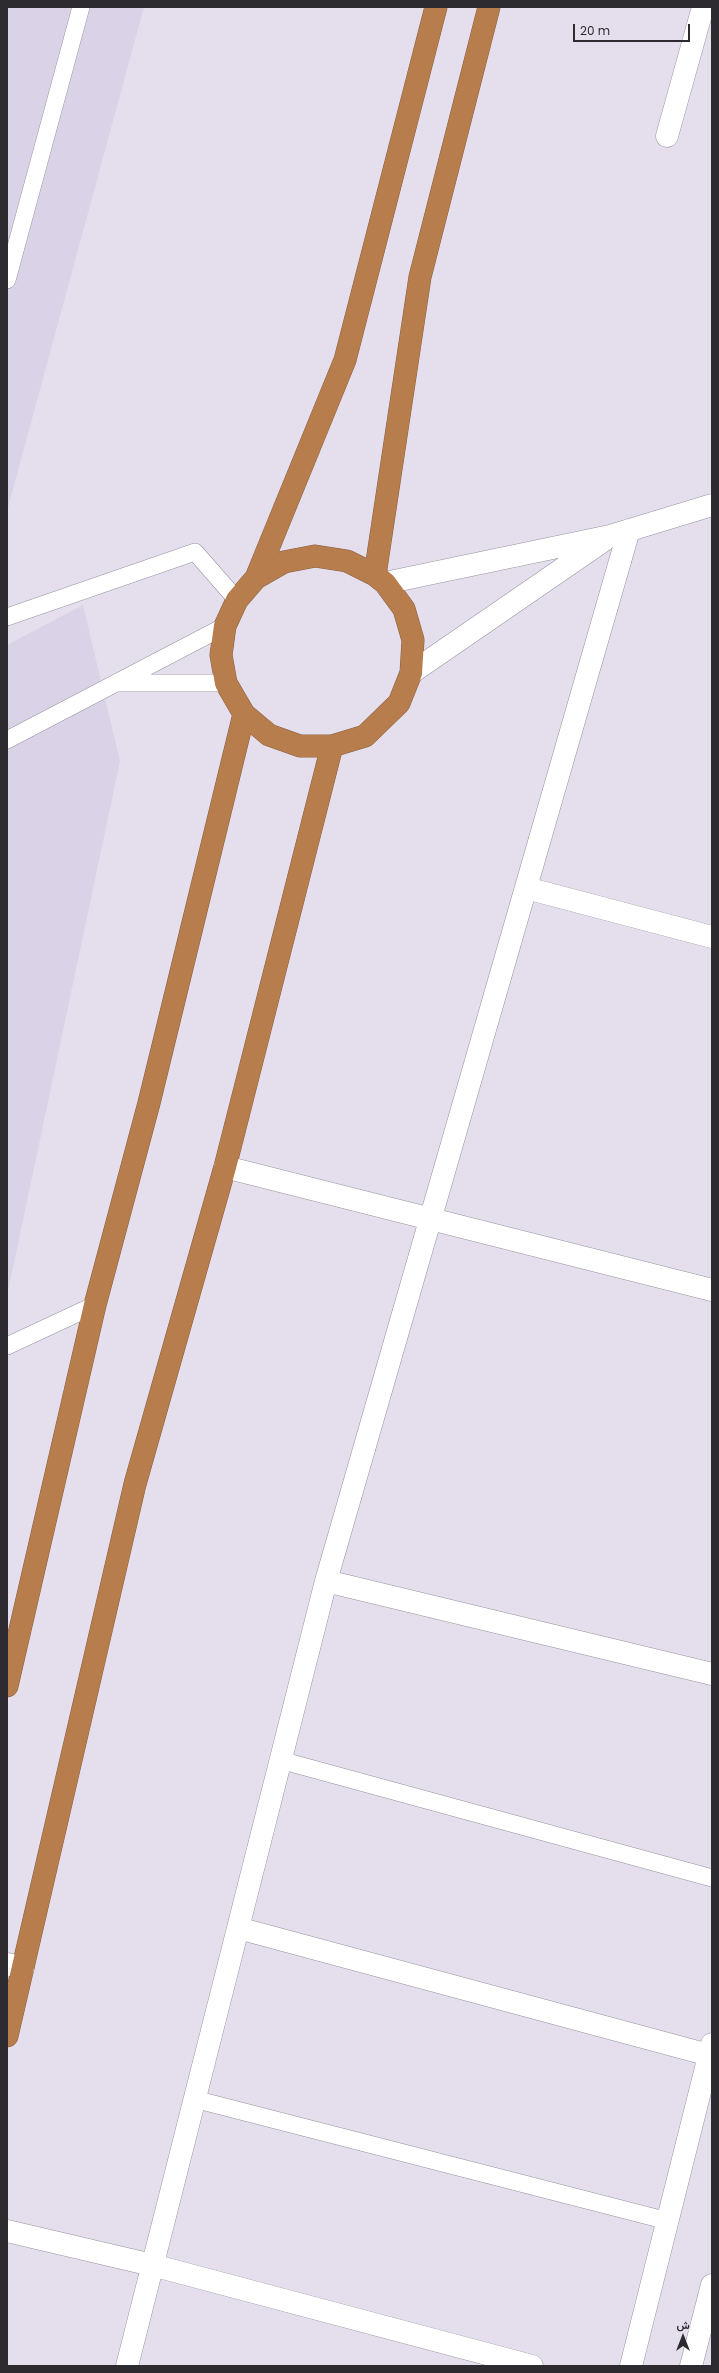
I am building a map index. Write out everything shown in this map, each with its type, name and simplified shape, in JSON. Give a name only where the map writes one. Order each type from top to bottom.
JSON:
[{"type":"highway","points":[[256,578],[345,360],[436,7]]},
{"type":"highway","points":[[380,579],[420,277],[489,7]]},
{"type":"highway","points":[[315,556],[347,561],[380,579],[404,609],[413,640],[411,673],[399,703],[365,736],[332,746],[300,746],[269,735],[244,714],[226,683],[221,655],[225,626],[236,600],[256,578],[284,562],[315,556]]},
{"type":"highway","points":[[7,1686],[95,1305],[149,1103],[244,714]]},
{"type":"highway","points":[[7,2036],[15,1966],[135,1484],[225,1167],[332,746]]},
{"type":"street","points":[[668,136],[703,7]]},
{"type":"street","points":[[380,579],[620,533],[712,505]]},
{"type":"street","points":[[411,673],[620,533]]},
{"type":"street","points":[[127,2366],[326,1581],[526,888],[620,533]]},
{"type":"street","points":[[526,888],[712,938]]},
{"type":"street","points":[[225,1167],[712,1290]]},
{"type":"street","points":[[326,1581],[712,1674]]},
{"type":"street","points":[[238,1928],[711,2049],[631,2366]]},
{"type":"street","points":[[7,2231],[152,2265],[532,2366]]},
{"type":"street","points":[[691,2366],[712,2285]]},
{"type":"lane","points":[[7,280],[81,7]]},
{"type":"lane","points":[[7,617],[195,552],[236,600]]},
{"type":"lane","points":[[7,740],[113,683],[225,626]]},
{"type":"lane","points":[[113,683],[226,683]]},
{"type":"lane","points":[[7,1346],[95,1305]]},
{"type":"lane","points":[[280,1760],[712,1878]]},
{"type":"lane","points":[[194,2100],[668,2221]]},
{"type":"shaded area","points":[[7,7],[144,7],[7,511]]},
{"type":"shaded area","points":[[83,605],[120,761],[7,1296],[7,645]]}]
